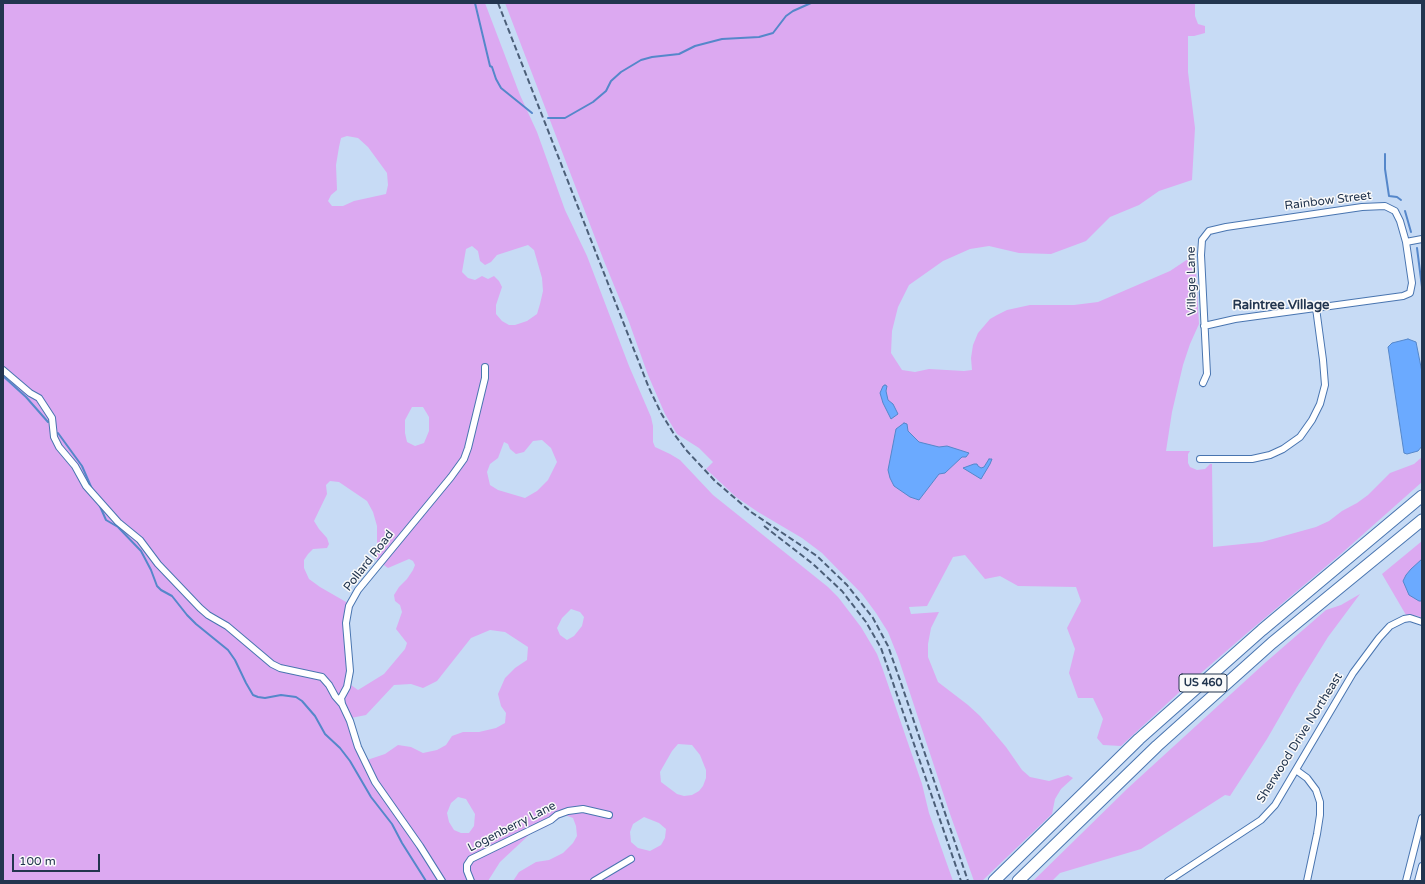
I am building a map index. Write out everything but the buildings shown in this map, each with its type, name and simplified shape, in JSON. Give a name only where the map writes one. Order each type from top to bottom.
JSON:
[{"type":"highway","name":"US 460","points":[[994,881],[1139,739],[1262,630],[1422,496]]},
{"type":"highway","name":"US 460","points":[[1018,881],[1168,736],[1272,643],[1422,520]]},
{"type":"street","name":"Rainbow Street","points":[[1226,226],[1362,207],[1385,206],[1395,211],[1400,221],[1406,242],[1412,283],[1410,293]]},
{"type":"street","name":"Village Lane","points":[[1203,383],[1207,374],[1200,255],[1202,240],[1209,231],[1226,226]]},
{"type":"street","points":[[1406,242],[1422,239]]},
{"type":"street","name":"Village Lane","points":[[1204,326],[1235,319],[1403,296],[1410,293]]},
{"type":"street","points":[[1200,459],[1252,458],[1270,455],[1284,449],[1300,437],[1312,420],[1320,404],[1325,385],[1316,308]]},
{"type":"street","name":"Pollard Road","points":[[342,704],[341,698],[347,687],[349,675],[346,623],[349,606],[358,590],[464,459],[486,378],[485,367]]},
{"type":"street","points":[[3,370],[30,393],[39,398],[52,418],[54,437],[59,447],[75,466],[86,486],[118,522],[140,540],[158,564],[200,608],[208,615],[227,626],[272,664],[280,668],[322,677],[329,685],[335,696],[342,704],[350,721],[358,747],[375,782],[442,881]]},
{"type":"street","name":"Sherwood Drive Northeast","points":[[1168,881],[1261,820],[1275,805],[1354,673],[1379,638],[1390,626],[1404,619],[1410,618],[1422,622]]},
{"type":"street","points":[[1296,770],[1306,778],[1316,790],[1320,802],[1320,815],[1317,834],[1307,881]]},
{"type":"street","name":"Logenberry Lane","points":[[472,881],[467,868],[471,859],[557,816],[576,809],[590,810],[609,815]]},
{"type":"street","points":[[1406,881],[1422,818]]},
{"type":"street","points":[[594,881],[631,859]]},
{"type":"street","points":[[1418,881],[1422,866]]},
{"type":"shaded area","points":[[3,3],[485,3],[520,95],[537,132],[565,210],[587,256],[629,366],[651,417],[653,426],[653,442],[655,447],[680,460],[713,495],[828,587],[838,597],[861,627],[877,654],[883,670],[922,784],[929,813],[953,881],[513,881],[519,872],[536,862],[549,860],[563,853],[573,843],[577,836],[576,826],[573,818],[565,815],[546,827],[530,834],[500,862],[488,881],[3,881]],"holes":[[[347,136],[358,138],[368,147],[387,173],[388,185],[386,194],[354,201],[343,206],[332,206],[328,201],[331,195],[337,190],[336,165],[341,138]],[[528,245],[534,250],[542,278],[543,291],[537,314],[527,321],[515,325],[509,325],[502,321],[496,314],[496,305],[502,287],[499,281],[494,276],[488,279],[482,276],[475,280],[468,278],[462,272],[466,249],[472,246],[478,251],[480,261],[485,265],[491,262],[497,255]],[[412,407],[423,407],[429,417],[429,431],[424,443],[415,446],[407,442],[405,420]],[[542,440],[551,448],[557,462],[548,480],[537,491],[525,498],[498,490],[490,485],[487,472],[490,464],[498,458],[504,442],[508,444],[510,449],[516,454],[524,452],[533,441]],[[330,481],[339,482],[367,501],[373,512],[377,526],[377,552],[375,557],[377,560],[388,568],[409,559],[413,561],[415,565],[407,579],[394,595],[395,601],[400,605],[402,612],[396,629],[407,643],[405,649],[384,674],[358,690],[351,685],[352,671],[349,627],[350,615],[353,606],[309,579],[304,568],[304,560],[313,549],[327,548],[329,544],[327,538],[314,521],[327,494],[326,485]],[[571,609],[580,612],[584,617],[582,626],[574,636],[567,640],[560,635],[557,628],[562,618]],[[490,630],[505,632],[528,647],[527,660],[515,668],[505,678],[498,694],[501,706],[506,713],[505,723],[496,728],[479,732],[463,732],[452,736],[446,745],[437,750],[423,753],[411,747],[398,745],[385,754],[367,760],[359,744],[351,718],[366,715],[394,685],[411,684],[423,688],[437,681],[471,638]],[[678,744],[692,745],[700,755],[706,770],[706,778],[699,791],[692,795],[684,796],[677,794],[661,782],[660,772],[672,751]],[[458,797],[466,799],[475,814],[474,826],[469,833],[461,833],[454,830],[449,822],[447,813],[451,803]],[[644,817],[659,823],[666,829],[665,838],[661,845],[650,851],[638,848],[631,842],[630,832],[633,824]]]},
{"type":"shaded area","points":[[505,3],[1195,3],[1195,16],[1198,24],[1205,26],[1205,33],[1188,36],[1188,72],[1195,128],[1192,180],[1159,191],[1139,205],[1110,217],[1086,241],[1051,254],[1019,253],[989,246],[970,249],[943,261],[909,285],[898,307],[892,331],[891,353],[902,370],[915,372],[929,369],[972,370],[971,358],[973,345],[978,333],[990,319],[997,315],[1007,310],[1030,305],[1074,305],[1098,302],[1170,271],[1188,259],[1194,262],[1196,271],[1199,324],[1183,365],[1172,412],[1166,451],[1190,451],[1188,454],[1188,463],[1190,467],[1197,470],[1205,469],[1212,464],[1213,547],[1262,542],[1316,527],[1329,521],[1368,495],[1390,473],[1414,464],[1422,457],[1422,482],[1342,553],[1185,687],[1121,746],[1103,745],[1097,738],[1103,719],[1093,698],[1078,698],[1069,673],[1075,649],[1067,628],[1081,601],[1076,587],[1018,586],[1000,576],[985,579],[965,555],[953,557],[927,606],[909,607],[911,614],[939,612],[931,628],[928,644],[928,657],[938,682],[980,716],[1006,747],[1022,770],[1030,777],[1049,781],[1068,775],[1073,778],[1061,789],[1055,799],[1052,814],[982,881],[974,881],[950,814],[898,657],[888,632],[876,613],[862,594],[822,553],[802,538],[736,497],[706,469],[713,462],[699,448],[677,434],[665,414],[648,375],[629,322],[604,261]]},
{"type":"shaded area","points":[[1422,541],[1422,618],[1418,616],[1406,615],[1382,574]]},
{"type":"shaded area","points":[[1360,594],[1328,637],[1267,739],[1230,796],[1225,795],[1141,849],[1060,873],[1052,881],[1033,881],[1128,788],[1266,662],[1326,610],[1341,605]]},
{"type":"water","points":[[1408,339],[1416,342],[1422,372],[1422,446],[1418,451],[1407,454],[1404,453],[1388,347],[1392,343]]},
{"type":"water","points":[[885,385],[887,386],[886,391],[888,400],[893,404],[898,414],[891,419],[880,393]]},
{"type":"water","points":[[904,423],[907,424],[908,431],[919,442],[939,447],[947,446],[969,453],[966,457],[962,457],[945,473],[939,474],[919,500],[910,497],[894,486],[888,470],[896,429]]},
{"type":"water","points":[[989,459],[992,459],[981,479],[963,468],[974,464],[977,464],[981,468],[984,467]]},
{"type":"water","points":[[1422,559],[1422,601],[1419,601],[1409,595],[1403,581],[1411,569]]},
{"type":"waterway","points":[[475,3],[490,66],[492,67],[496,79],[501,88],[532,113]]},
{"type":"waterway","points":[[548,118],[565,118],[593,102],[606,91],[611,81],[621,72],[641,60],[652,57],[679,54],[695,46],[722,39],[759,37],[773,33],[786,16],[793,11],[811,3]]},
{"type":"waterway","points":[[1385,154],[1385,169],[1389,196],[1397,197],[1401,200]]},
{"type":"waterway","points":[[1405,211],[1411,232]]},
{"type":"waterway","points":[[1417,248],[1422,287]]},
{"type":"waterway","points":[[3,376],[26,397],[48,422]]},
{"type":"waterway","points":[[58,433],[82,466],[92,489]]},
{"type":"waterway","points":[[99,504],[106,520],[118,527],[141,551],[157,586],[172,596],[196,624],[228,650],[235,660],[253,695],[265,698],[281,695],[296,697],[302,701],[315,716],[325,734],[340,748],[350,761],[371,797],[392,824],[426,881]]},
{"type":"railway","points":[[498,3],[649,388],[661,413],[687,451],[715,481],[751,512],[817,556],[847,585],[873,618],[888,646],[968,881]]},
{"type":"railway","points":[[764,526],[813,564],[842,591],[866,622],[881,648],[961,881]]},
{"type":"district","name":"Raintree Village","points":[[1281,306]]}]
